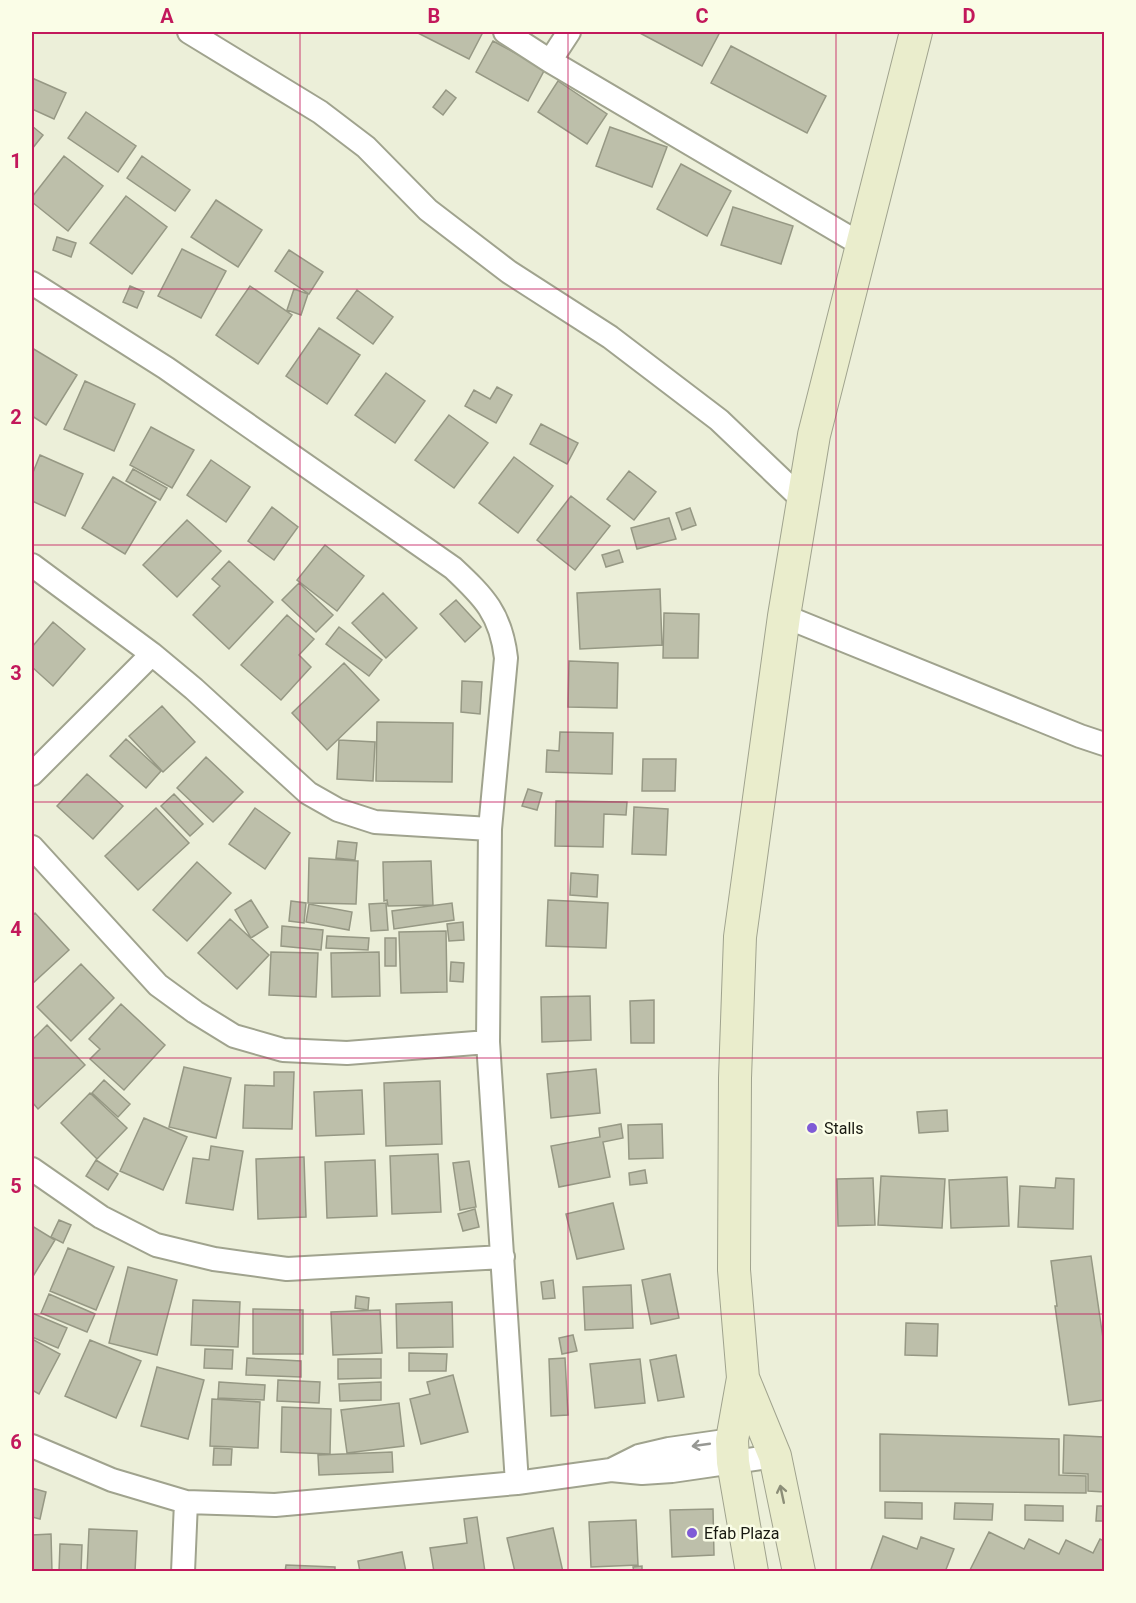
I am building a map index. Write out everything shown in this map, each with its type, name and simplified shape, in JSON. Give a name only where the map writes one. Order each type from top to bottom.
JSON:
[{"type":"street","points":[[189,32],[320,112],[366,147],[437,217],[509,272],[610,337],[719,420],[803,500]]},
{"type":"street","points":[[505,32],[550,61],[862,245]]},
{"type":"street","points":[[550,61],[568,32]]},
{"type":"street","points":[[752,1572],[733,1451],[743,1378],[734,1270],[735,1078],[740,937],[784,616],[814,435],[916,32]]},
{"type":"street","points":[[32,283],[166,368],[443,561],[478,591],[497,619],[504,638],[506,658],[490,829],[488,1042],[518,1483]]},
{"type":"street","points":[[32,565],[152,654],[194,689],[308,793],[339,810],[375,822],[490,829]]},
{"type":"street","points":[[784,616],[1104,744]]},
{"type":"street","points":[[32,774],[152,654]]},
{"type":"street","points":[[32,848],[158,985],[195,1012],[234,1036],[283,1050],[347,1053],[488,1042]]},
{"type":"street","points":[[32,1169],[101,1218],[156,1245],[214,1260],[287,1269],[503,1257]]},
{"type":"street","points":[[743,1378],[775,1456],[799,1572]]},
{"type":"street","points":[[32,1446],[112,1480],[186,1502],[275,1505],[518,1483],[611,1470],[642,1473],[733,1451],[775,1456]]},
{"type":"street","points":[[183,1572],[186,1502]]},
{"type":"building","points":[[416,32],[483,32],[469,59]]},
{"type":"building","points":[[638,32],[720,32],[702,66]]},
{"type":"building","points":[[493,41],[545,69],[528,101],[476,72]]},
{"type":"building","points":[[731,46],[826,96],[807,133],[711,83]]},
{"type":"building","points":[[32,78],[66,93],[54,119],[32,109]]},
{"type":"building","points":[[558,81],[607,114],[587,144],[538,112]]},
{"type":"building","points":[[446,90],[456,98],[443,115],[433,107]]},
{"type":"building","points":[[86,112],[136,146],[118,172],[68,138]]},
{"type":"building","points":[[32,126],[43,135],[32,149]]},
{"type":"building","points":[[610,127],[667,147],[652,187],[596,166]]},
{"type":"building","points":[[64,156],[103,186],[68,231],[32,202],[32,197]]},
{"type":"building","points":[[142,156],[190,190],[175,211],[127,178]]},
{"type":"building","points":[[681,164],[731,191],[707,236],[657,209]]},
{"type":"building","points":[[126,196],[167,227],[132,274],[90,243]]},
{"type":"building","points":[[216,200],[262,230],[238,267],[191,237]]},
{"type":"building","points":[[733,207],[793,226],[781,264],[721,245]]},
{"type":"building","points":[[57,237],[76,243],[71,257],[53,250]]},
{"type":"building","points":[[182,249],[226,271],[201,318],[158,296]]},
{"type":"building","points":[[289,250],[323,272],[309,294],[275,271]]},
{"type":"building","points":[[130,286],[144,292],[137,308],[123,302]]},
{"type":"building","points":[[250,286],[292,315],[258,364],[216,335]]},
{"type":"building","points":[[294,289],[308,294],[301,315],[287,310]]},
{"type":"building","points":[[357,290],[393,317],[373,344],[337,318]]},
{"type":"building","points":[[319,328],[360,355],[327,404],[286,376]]},
{"type":"building","points":[[32,348],[77,375],[46,425],[32,416]]},
{"type":"building","points":[[386,373],[425,401],[395,443],[355,415]]},
{"type":"building","points":[[85,381],[135,404],[114,451],[64,429]]},
{"type":"building","points":[[497,387],[512,395],[496,423],[465,406],[474,390],[490,399]]},
{"type":"building","points":[[449,415],[488,443],[454,488],[415,460]]},
{"type":"building","points":[[541,424],[578,443],[567,464],[530,444]]},
{"type":"building","points":[[151,427],[194,450],[172,488],[130,465]]},
{"type":"building","points":[[40,455],[83,474],[65,516],[32,501],[32,475]]},
{"type":"building","points":[[514,457],[553,486],[518,533],[479,503]]},
{"type":"building","points":[[211,460],[250,487],[226,522],[187,495]]},
{"type":"building","points":[[133,469],[167,488],[160,500],[126,481]]},
{"type":"building","points":[[629,471],[656,492],[634,520],[607,499]]},
{"type":"building","points":[[113,477],[156,502],[125,554],[82,528]]},
{"type":"building","points":[[571,496],[610,526],[575,570],[537,540]]},
{"type":"building","points":[[272,507],[298,527],[274,560],[248,541]]},
{"type":"building","points":[[690,508],[696,525],[682,530],[676,513]]},
{"type":"building","points":[[669,518],[676,539],[637,549],[631,528]]},
{"type":"building","points":[[187,520],[221,551],[177,597],[143,565]]},
{"type":"building","points":[[325,545],[364,576],[337,611],[297,580]]},
{"type":"building","points":[[619,550],[623,562],[606,567],[602,555]]},
{"type":"building","points":[[229,561],[273,602],[229,649],[193,615],[220,586],[212,579]]},
{"type":"building","points":[[299,583],[333,615],[316,632],[282,600]]},
{"type":"building","points":[[660,589],[662,645],[580,649],[577,593]]},
{"type":"building","points":[[383,593],[417,628],[386,658],[352,623]]},
{"type":"building","points":[[456,600],[481,627],[465,642],[440,614]]},
{"type":"building","points":[[664,613],[699,614],[698,658],[663,658]]},
{"type":"building","points":[[287,615],[314,639],[299,655],[311,667],[281,700],[241,665]]},
{"type":"building","points":[[53,622],[85,649],[53,686],[32,667],[32,647]]},
{"type":"building","points":[[339,627],[382,660],[369,676],[326,644]]},
{"type":"building","points":[[569,661],[618,663],[617,708],[568,707]]},
{"type":"building","points":[[344,663],[379,700],[327,750],[292,713]]},
{"type":"building","points":[[462,681],[482,682],[480,714],[461,712]]},
{"type":"building","points":[[162,706],[195,742],[163,772],[129,736]]},
{"type":"building","points":[[377,722],[453,723],[452,782],[376,781]]},
{"type":"building","points":[[560,732],[613,733],[612,774],[546,772],[547,750],[559,751]]},
{"type":"building","points":[[126,739],[161,771],[146,788],[110,756]]},
{"type":"building","points":[[339,740],[375,742],[373,781],[337,779]]},
{"type":"building","points":[[206,757],[243,792],[213,822],[177,788]]},
{"type":"building","points":[[643,759],[676,759],[675,791],[642,791]]},
{"type":"building","points":[[87,774],[123,806],[93,839],[57,806]]},
{"type":"building","points":[[528,789],[542,793],[537,810],[522,806]]},
{"type":"building","points":[[174,794],[203,824],[190,836],[161,806]]},
{"type":"building","points":[[556,801],[627,802],[626,815],[604,814],[603,847],[555,846]]},
{"type":"building","points":[[634,807],[668,809],[666,855],[632,854]]},
{"type":"building","points":[[156,808],[189,843],[138,890],[105,856]]},
{"type":"building","points":[[255,808],[290,833],[265,869],[229,844]]},
{"type":"building","points":[[338,841],[357,843],[355,860],[336,858]]},
{"type":"building","points":[[309,858],[358,861],[356,904],[308,903]]},
{"type":"building","points":[[431,861],[433,905],[388,906],[387,900],[384,901],[383,862]]},
{"type":"building","points":[[197,862],[231,893],[187,941],[153,910]]},
{"type":"building","points":[[571,873],[598,875],[597,897],[570,895]]},
{"type":"building","points":[[251,900],[268,927],[251,938],[235,910]]},
{"type":"building","points":[[548,900],[608,903],[606,948],[546,946]]},
{"type":"building","points":[[291,901],[306,903],[304,923],[289,921]]},
{"type":"building","points":[[386,903],[388,930],[371,931],[369,904]]},
{"type":"building","points":[[452,903],[454,920],[394,929],[392,911]]},
{"type":"building","points":[[309,904],[352,912],[349,930],[306,922]]},
{"type":"building","points":[[35,913],[69,950],[32,984],[32,916]]},
{"type":"building","points":[[230,919],[269,955],[237,989],[198,953]]},
{"type":"building","points":[[463,922],[464,940],[449,941],[447,924]]},
{"type":"building","points":[[282,926],[323,930],[321,950],[281,946]]},
{"type":"building","points":[[446,931],[447,992],[401,993],[399,932]]},
{"type":"building","points":[[327,936],[369,938],[368,950],[326,948]]},
{"type":"building","points":[[385,938],[396,938],[396,966],[385,966]]},
{"type":"building","points":[[271,952],[318,953],[316,997],[269,995]]},
{"type":"building","points":[[379,952],[380,996],[332,997],[331,953]]},
{"type":"building","points":[[451,962],[464,963],[463,982],[450,981]]},
{"type":"building","points":[[81,964],[114,998],[71,1041],[37,1007]]},
{"type":"building","points":[[590,996],[591,1040],[542,1042],[541,997]]},
{"type":"building","points":[[654,1000],[654,1043],[631,1043],[630,1001]]},
{"type":"building","points":[[121,1004],[165,1045],[124,1090],[90,1059],[100,1049],[89,1039]]},
{"type":"building","points":[[47,1025],[85,1065],[38,1109],[32,1102],[32,1040]]},
{"type":"building","points":[[184,1067],[231,1078],[216,1138],[169,1127]]},
{"type":"building","points":[[596,1069],[600,1113],[551,1118],[547,1074]]},
{"type":"building","points":[[274,1072],[294,1072],[292,1129],[243,1128],[245,1085],[274,1086]]},
{"type":"building","points":[[104,1080],[130,1104],[118,1117],[92,1093]]},
{"type":"building","points":[[440,1081],[442,1144],[386,1146],[384,1083]]},
{"type":"building","points":[[362,1090],[364,1134],[316,1136],[314,1092]]},
{"type":"building","points":[[90,1093],[127,1128],[97,1159],[61,1123]]},
{"type":"building","points":[[947,1110],[948,1131],[919,1133],[917,1112]]},
{"type":"building","points":[[144,1118],[187,1137],[163,1190],[120,1171]]},
{"type":"building","points":[[621,1124],[623,1138],[603,1142],[610,1177],[559,1187],[551,1146],[600,1137],[599,1128]]},
{"type":"building","points":[[662,1124],[663,1158],[629,1159],[628,1125]]},
{"type":"building","points":[[211,1146],[243,1151],[233,1210],[186,1203],[193,1158],[209,1160]]},
{"type":"building","points":[[438,1154],[441,1212],[392,1214],[390,1156]]},
{"type":"building","points":[[304,1157],[306,1217],[258,1219],[256,1159]]},
{"type":"building","points":[[96,1160],[118,1174],[108,1190],[86,1176]]},
{"type":"building","points":[[375,1160],[377,1216],[327,1218],[325,1162]]},
{"type":"building","points":[[469,1161],[476,1207],[460,1210],[453,1163]]},
{"type":"building","points":[[645,1170],[647,1183],[630,1185],[629,1173]]},
{"type":"building","points":[[881,1176],[945,1179],[942,1228],[878,1225]]},
{"type":"building","points":[[1007,1177],[1009,1226],[951,1228],[949,1180]]},
{"type":"building","points":[[873,1178],[875,1225],[838,1226],[837,1179]]},
{"type":"building","points":[[1056,1178],[1074,1179],[1073,1229],[1018,1227],[1020,1186],[1055,1188]]},
{"type":"building","points":[[613,1203],[624,1249],[577,1259],[566,1214]]},
{"type":"building","points":[[475,1209],[479,1227],[463,1231],[458,1214]]},
{"type":"building","points":[[59,1220],[71,1225],[63,1243],[51,1237]]},
{"type":"building","points":[[32,1226],[55,1240],[32,1278]]},
{"type":"building","points":[[68,1248],[114,1267],[96,1310],[50,1291]]},
{"type":"building","points":[[1091,1256],[1104,1345],[1104,1400],[1069,1405],[1051,1261]]},
{"type":"building","points":[[128,1267],[177,1280],[157,1355],[109,1343]]},
{"type":"building","points":[[670,1274],[679,1318],[651,1324],[642,1280]]},
{"type":"building","points":[[553,1280],[555,1298],[543,1299],[541,1282]]},
{"type":"building","points":[[631,1285],[633,1328],[585,1330],[583,1287]]},
{"type":"building","points":[[49,1294],[95,1314],[87,1332],[41,1313]]},
{"type":"building","points":[[356,1296],[369,1298],[368,1310],[355,1308]]},
{"type":"building","points":[[193,1300],[240,1302],[238,1347],[191,1345]]},
{"type":"building","points":[[452,1302],[453,1347],[397,1348],[396,1304]]},
{"type":"building","points":[[253,1309],[303,1310],[303,1354],[253,1354]]},
{"type":"building","points":[[380,1310],[382,1353],[333,1355],[331,1312]]},
{"type":"building","points":[[32,1313],[67,1328],[58,1348],[32,1337]]},
{"type":"building","points":[[906,1323],[938,1324],[937,1356],[905,1355]]},
{"type":"building","points":[[573,1335],[577,1351],[562,1354],[559,1338]]},
{"type":"building","points":[[32,1339],[60,1354],[39,1394],[32,1390]]},
{"type":"building","points":[[90,1340],[141,1361],[116,1418],[65,1396]]},
{"type":"building","points":[[205,1349],[233,1350],[232,1369],[204,1368]]},
{"type":"building","points":[[409,1353],[447,1354],[446,1371],[409,1371]]},
{"type":"building","points":[[676,1355],[684,1397],[658,1401],[650,1360]]},
{"type":"building","points":[[247,1358],[301,1361],[301,1377],[246,1375]]},
{"type":"building","points":[[565,1358],[568,1415],[551,1416],[549,1359]]},
{"type":"building","points":[[338,1359],[381,1359],[381,1378],[338,1379]]},
{"type":"building","points":[[640,1359],[645,1403],[595,1408],[590,1364]]},
{"type":"building","points":[[157,1367],[204,1380],[188,1439],[141,1426]]},
{"type":"building","points":[[453,1375],[468,1432],[421,1444],[410,1399],[430,1394],[427,1382]]},
{"type":"building","points":[[278,1380],[320,1382],[319,1403],[277,1401]]},
{"type":"building","points":[[219,1382],[265,1385],[264,1400],[218,1398]]},
{"type":"building","points":[[381,1382],[381,1400],[340,1401],[339,1384]]},
{"type":"building","points":[[212,1399],[260,1402],[258,1448],[210,1446]]},
{"type":"building","points":[[399,1403],[404,1446],[347,1453],[341,1410]]},
{"type":"building","points":[[282,1407],[331,1409],[330,1454],[281,1452]]},
{"type":"building","points":[[880,1434],[1059,1439],[1059,1475],[1086,1476],[1086,1493],[880,1491]]},
{"type":"building","points":[[1064,1435],[1104,1437],[1104,1492],[1088,1491],[1088,1474],[1063,1473]]},
{"type":"building","points":[[214,1448],[232,1449],[231,1465],[213,1465]]},
{"type":"building","points":[[392,1452],[393,1472],[319,1475],[318,1455]]},
{"type":"building","points":[[32,1488],[46,1492],[40,1519],[32,1517]]},
{"type":"building","points":[[885,1502],[922,1503],[922,1519],[885,1518]]},
{"type":"building","points":[[955,1503],[993,1504],[992,1520],[954,1519]]},
{"type":"building","points":[[1025,1505],[1063,1506],[1063,1521],[1025,1520]]},
{"type":"building","points":[[1097,1506],[1104,1506],[1104,1521],[1096,1521]]},
{"type":"building","name":"Efab Plaza","points":[[713,1509],[714,1555],[672,1557],[670,1510]]},
{"type":"building","points":[[477,1517],[485,1572],[434,1572],[430,1548],[467,1543],[464,1519]]},
{"type":"building","points":[[636,1520],[638,1565],[591,1567],[589,1522]]},
{"type":"building","points":[[553,1528],[563,1572],[515,1572],[507,1538]]},
{"type":"building","points":[[89,1529],[137,1531],[135,1572],[87,1572]]},
{"type":"building","points":[[989,1532],[1024,1549],[1029,1539],[1059,1554],[1066,1540],[1093,1553],[1100,1539],[1104,1541],[1104,1572],[969,1572]]},
{"type":"building","points":[[51,1534],[52,1572],[33,1572],[32,1535]]},
{"type":"building","points":[[883,1536],[917,1549],[921,1537],[954,1549],[945,1572],[870,1572]]},
{"type":"building","points":[[60,1544],[82,1545],[81,1572],[59,1572]]},
{"type":"building","points":[[402,1552],[406,1572],[360,1572],[358,1561]]},
{"type":"building","points":[[286,1565],[335,1567],[335,1572],[285,1572]]},
{"type":"building","points":[[642,1566],[642,1572],[634,1572],[633,1567]]},
{"type":"place","name":"Stalls","points":[[812,1128]]},
{"type":"place","name":"Efab Plaza","points":[[692,1533]]}]
